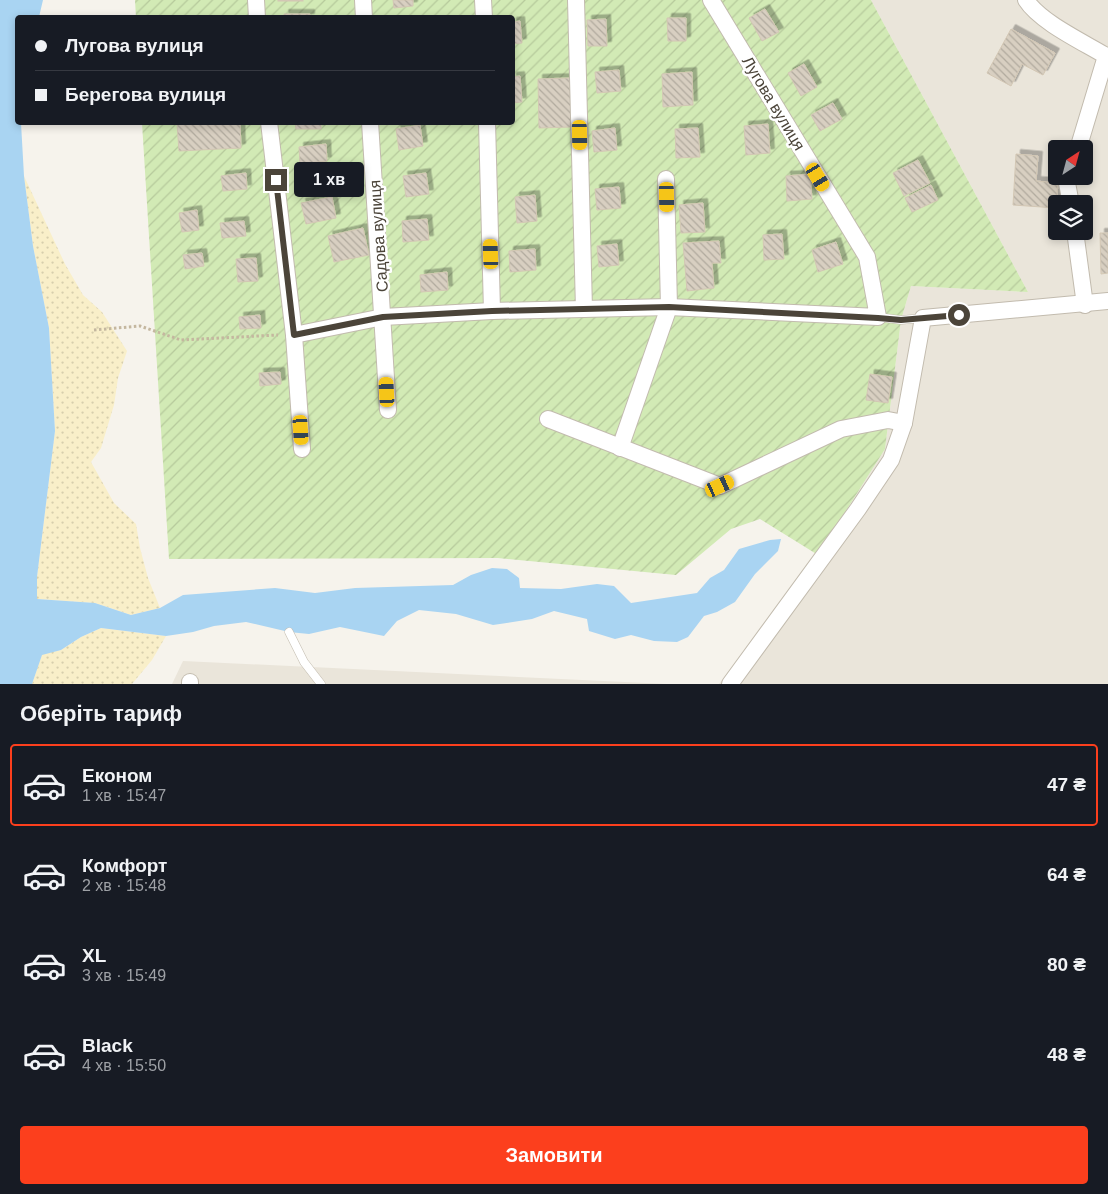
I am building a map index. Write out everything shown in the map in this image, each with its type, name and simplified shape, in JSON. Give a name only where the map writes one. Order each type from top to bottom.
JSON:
[{"type":"street","points":[[256,0],[257,15]]},
{"type":"street","points":[[363,0],[364,15]]},
{"type":"street","points":[[484,0],[484,15]]},
{"type":"street","points":[[576,0],[584,309]]},
{"type":"street","name":"Лугова вулиця","points":[[711,0],[867,257],[878,318]]},
{"type":"street","points":[[1026,0],[1050,22],[1107,56],[1081,140]]},
{"type":"street","points":[[269,125],[294,335],[302,449]]},
{"type":"street","name":"Садова вулиця","points":[[370,125],[388,410]]},
{"type":"street","points":[[487,125],[492,311]]},
{"type":"street","points":[[620,448],[669,307],[666,179]]},
{"type":"street","points":[[1076,240],[1085,305]]},
{"type":"street","points":[[730,684],[858,509],[891,460],[904,423],[923,318],[1108,302]]},
{"type":"street","points":[[294,335],[383,317],[492,311],[669,307],[878,318]]},
{"type":"street","points":[[548,419],[720,486],[841,429],[888,420],[904,423]]},
{"type":"lane","points":[[878,318],[901,320],[923,318]]},
{"type":"lane","points":[[289,632],[304,662],[321,684]]},
{"type":"path","points":[[94,330],[140,326],[181,340],[294,335]]},
{"type":"shaded area","points":[[871,0],[1108,0],[1108,684],[719,684],[818,555],[885,449],[901,320],[911,286],[1028,292]]},
{"type":"shaded area","points":[[183,661],[667,684],[172,684]]},
{"type":"sand","points":[[24,176],[65,264],[83,295],[102,312],[127,351],[118,378],[114,405],[101,448],[91,462],[114,503],[136,524],[148,578],[160,608],[131,615],[95,603],[37,599],[37,577],[55,431],[49,328],[33,246]]},
{"type":"sand","points":[[101,628],[166,636],[152,660],[132,684],[32,684],[42,654],[61,650],[81,637]]},
{"type":"green space","points":[[135,0],[871,0],[1028,292],[911,286],[901,320],[885,449],[818,555],[760,519],[731,529],[676,575],[498,558],[169,559],[142,125],[515,125],[515,15],[136,15]]},
{"type":"water","points":[[0,0],[43,0],[39,15],[15,15],[15,125],[21,125],[24,176],[33,246],[49,328],[55,431],[37,577],[37,599],[95,603],[131,615],[160,608],[183,595],[275,588],[315,593],[355,588],[453,585],[471,575],[492,568],[507,569],[519,578],[520,588],[561,589],[597,584],[614,586],[631,603],[697,593],[710,578],[724,570],[739,549],[770,540],[781,539],[778,551],[755,574],[735,602],[717,612],[704,616],[688,637],[677,642],[654,641],[631,635],[615,639],[589,631],[587,619],[554,611],[532,619],[493,625],[456,614],[419,610],[397,621],[384,636],[340,627],[309,634],[289,632],[246,622],[214,626],[193,632],[166,636],[101,628],[81,637],[61,650],[42,655],[32,684],[0,684]]},
{"type":"building","points":[[303,0],[303,1],[278,1]]},
{"type":"building","points":[[393,0],[413,0],[413,6],[394,8]]},
{"type":"building","points":[[765,9],[779,32],[762,41],[749,18]]},
{"type":"building","points":[[284,14],[310,14],[310,15]]},
{"type":"building","points":[[667,18],[686,18],[686,41],[668,41]]},
{"type":"building","points":[[606,19],[607,46],[588,46],[587,20]]},
{"type":"building","points":[[520,21],[522,43],[515,44],[515,22]]},
{"type":"building","points":[[1011,29],[1055,53],[1043,75],[1022,64],[1011,86],[987,73]]},
{"type":"building","points":[[804,64],[817,87],[801,96],[788,73]]},
{"type":"building","points":[[619,70],[621,91],[597,93],[595,72]]},
{"type":"building","points":[[692,72],[693,105],[663,107],[662,74]]},
{"type":"building","points":[[520,76],[522,102],[515,103],[515,77]]},
{"type":"building","points":[[570,78],[571,127],[539,128],[538,79]]},
{"type":"building","points":[[833,103],[842,119],[820,131],[811,115]]},
{"type":"building","points":[[768,124],[770,153],[746,155],[744,126]]},
{"type":"building","points":[[177,125],[240,125],[241,148],[179,151]]},
{"type":"building","points":[[295,125],[321,125],[321,129],[296,129]]},
{"type":"building","points":[[420,125],[423,146],[399,150],[396,129]]},
{"type":"building","points":[[615,128],[617,150],[594,152],[592,131]]},
{"type":"building","points":[[698,128],[700,157],[676,158],[675,129]]},
{"type":"building","points":[[326,144],[327,161],[300,164],[299,147]]},
{"type":"building","points":[[1016,154],[1038,156],[1036,181],[1048,182],[1048,185],[1058,185],[1057,195],[1048,195],[1048,207],[1013,205]]},
{"type":"building","points":[[918,160],[930,183],[904,196],[893,173]]},
{"type":"building","points":[[246,173],[247,189],[223,191],[221,176]]},
{"type":"building","points":[[426,173],[429,194],[406,197],[403,176]]},
{"type":"building","points":[[810,174],[812,199],[787,201],[786,176]]},
{"type":"building","points":[[931,185],[938,200],[912,212],[905,198]]},
{"type":"building","points":[[619,187],[621,208],[597,210],[595,189]]},
{"type":"building","points":[[535,195],[537,221],[517,223],[515,197]]},
{"type":"building","points":[[332,197],[336,218],[306,224],[301,203]]},
{"type":"building","points":[[703,203],[705,232],[681,233],[679,205]]},
{"type":"building","points":[[197,210],[199,230],[182,232],[179,213]]},
{"type":"building","points":[[427,219],[429,240],[403,242],[402,221]]},
{"type":"building","points":[[244,221],[246,236],[222,238],[220,223]]},
{"type":"building","points":[[363,228],[369,255],[334,262],[328,236]]},
{"type":"building","points":[[1100,233],[1108,233],[1108,273],[1101,274]]},
{"type":"building","points":[[782,234],[784,259],[764,260],[763,235]]},
{"type":"building","points":[[719,241],[721,263],[712,263],[714,288],[687,291],[683,243]]},
{"type":"building","points":[[836,242],[843,264],[818,272],[812,250]]},
{"type":"building","points":[[617,244],[619,265],[599,267],[597,246]]},
{"type":"building","points":[[535,249],[536,270],[510,272],[509,251]]},
{"type":"building","points":[[202,253],[204,266],[185,269],[183,255]]},
{"type":"building","points":[[256,258],[258,281],[238,282],[236,259]]},
{"type":"building","points":[[447,272],[448,290],[421,292],[420,275]]},
{"type":"building","points":[[260,315],[261,328],[240,329],[239,317]]},
{"type":"building","points":[[280,372],[281,384],[260,386],[259,373]]},
{"type":"building","points":[[870,374],[892,377],[888,403],[866,400]]},
{"type":"route","points":[[276,180],[294,335],[383,317],[492,311],[669,307],[901,320],[959,315]]}]
